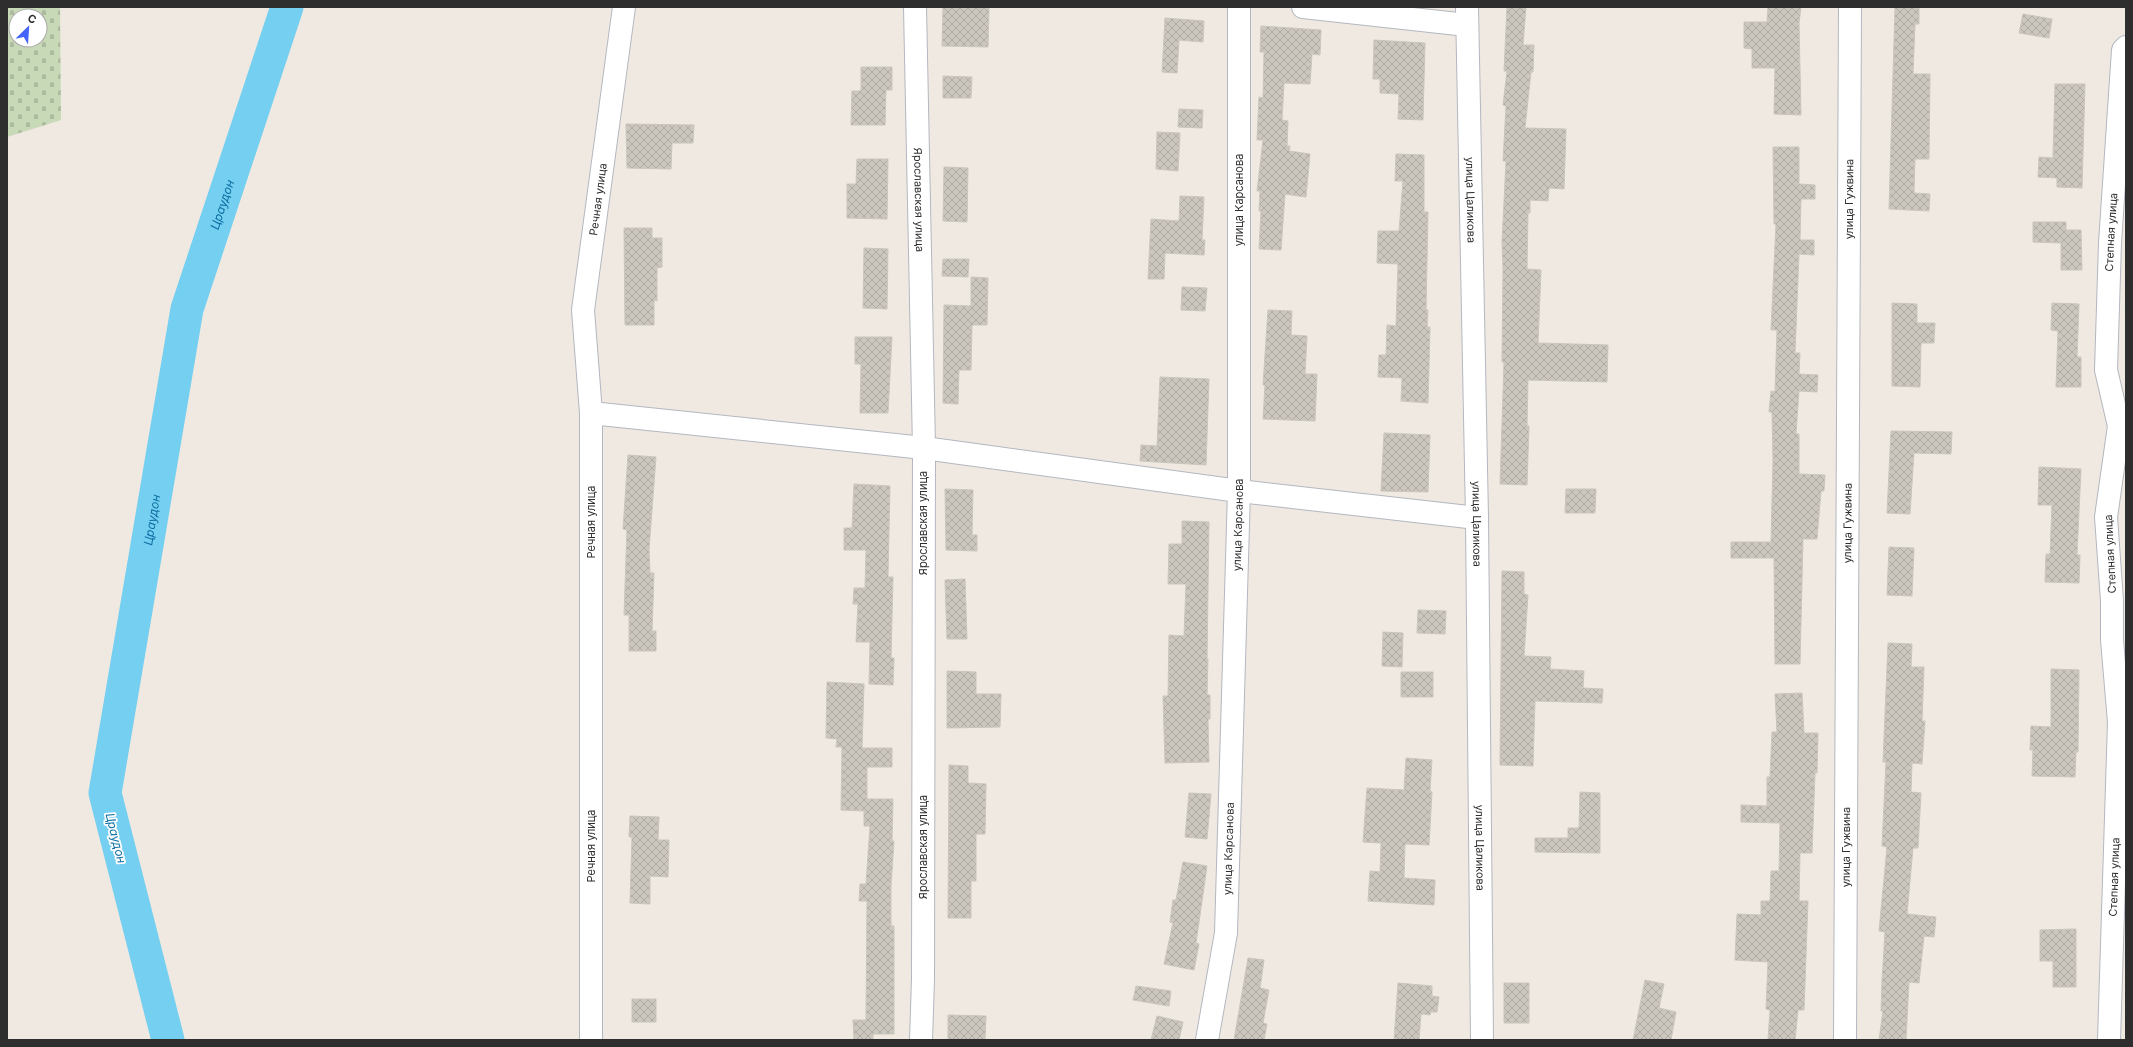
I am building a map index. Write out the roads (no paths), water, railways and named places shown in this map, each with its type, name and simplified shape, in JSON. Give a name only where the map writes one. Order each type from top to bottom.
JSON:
[{"type":"street","name":"Речная улица","points":[[591,1040],[591,413],[583,310],[624,7]]},
{"type":"street","name":"Ярославская улица","points":[[915,7],[924,448],[923,979],[921,1040]]},
{"type":"street","name":"улица Карсанова","points":[[1207,1040],[1226,933],[1239,491],[1239,7]]},
{"type":"street","points":[[1303,7],[1467,16]]},
{"type":"street","name":"улица Гужвина","points":[[1845,1040],[1850,7]]},
{"type":"street","name":"улица Цаликова","points":[[1467,16],[1477,518],[1482,1040]]},
{"type":"street","name":"Степная улица","points":[[2109,1040],[2118,997],[2122,724],[2112,640],[2112,601],[2106,517],[2122,428],[2106,370],[2110,243],[2123,50],[2126,47]]},
{"type":"street","points":[[591,413],[924,448],[1239,491],[1477,518]]},
{"type":"waterway","name":"Цраудон","points":[[168,1040],[105,793],[187,309],[287,7]]}]
